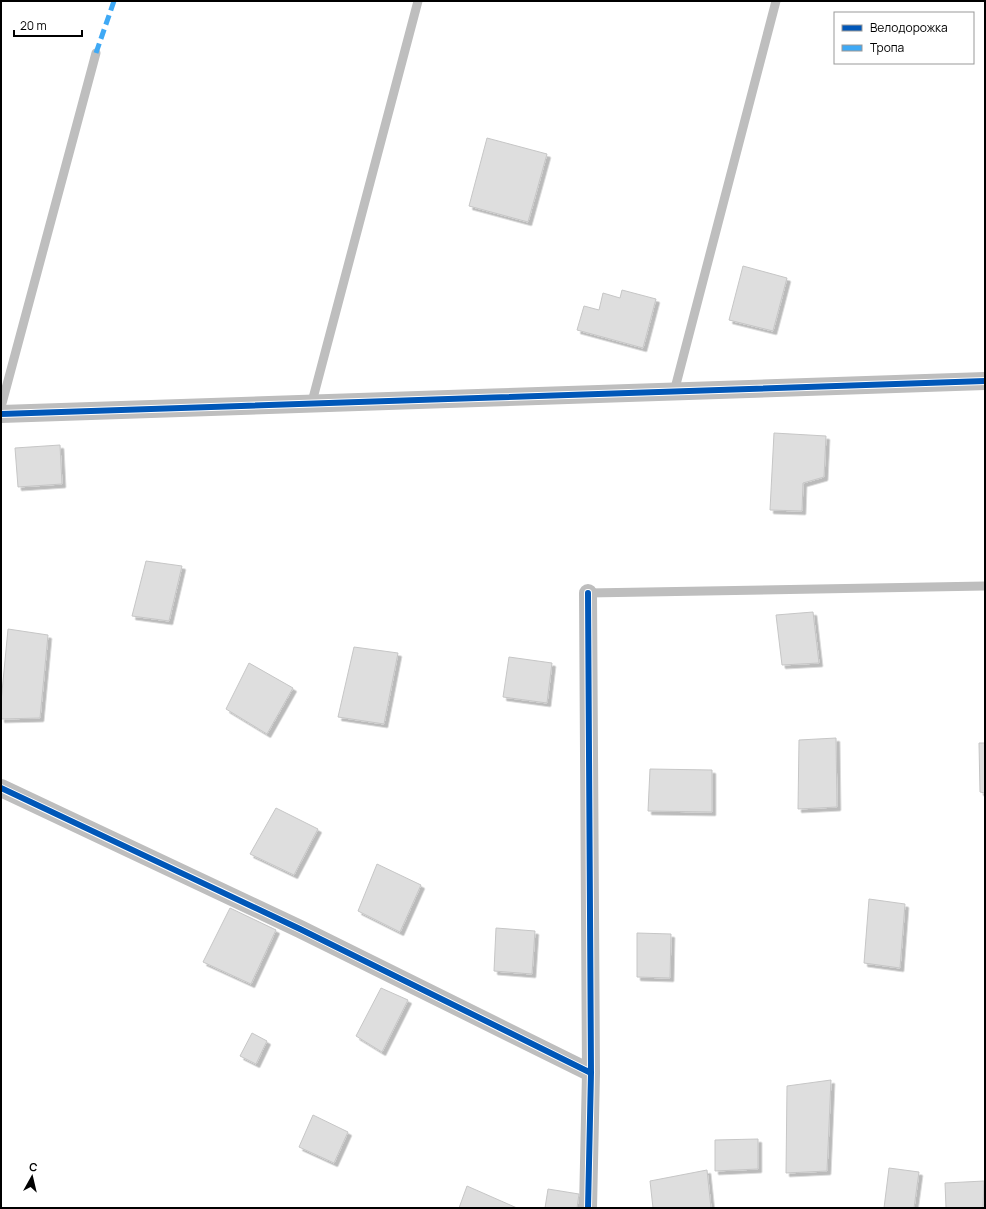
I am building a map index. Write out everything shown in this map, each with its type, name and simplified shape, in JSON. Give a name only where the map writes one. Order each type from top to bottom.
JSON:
[{"type":"street","points":[[1,414],[312,402],[674,392],[985,381]]},
{"type":"street","points":[[588,593],[591,1073],[588,1208]]},
{"type":"street","points":[[1,788],[293,925],[591,1073]]},
{"type":"lane","points":[[312,402],[418,1]]},
{"type":"lane","points":[[674,392],[776,1]]},
{"type":"lane","points":[[1,408],[96,53]]},
{"type":"lane","points":[[588,593],[985,586]]},
{"type":"building","points":[[487,138],[547,154],[528,222],[469,206]]},
{"type":"building","points":[[743,266],[787,278],[773,331],[729,320]]},
{"type":"building","points":[[622,290],[656,299],[643,348],[577,330],[584,306],[599,310],[603,293],[620,298]]},
{"type":"building","points":[[774,433],[826,436],[824,477],[803,483],[802,511],[770,510]]},
{"type":"building","points":[[60,445],[62,484],[18,487],[15,448]]},
{"type":"building","points":[[146,561],[182,566],[169,621],[132,616]]},
{"type":"building","points":[[813,612],[819,663],[782,665],[776,615]]},
{"type":"building","points":[[8,629],[48,635],[40,718],[1,719],[1,702]]},
{"type":"building","points":[[354,647],[398,653],[384,724],[338,717]]},
{"type":"building","points":[[509,657],[552,663],[547,703],[503,697]]},
{"type":"building","points":[[249,663],[293,688],[267,734],[226,709]]},
{"type":"building","points":[[836,738],[837,807],[798,809],[799,740]]},
{"type":"building","points":[[979,743],[985,743],[985,793],[980,792]]},
{"type":"building","points":[[650,769],[712,770],[712,812],[648,811]]},
{"type":"building","points":[[276,808],[318,829],[294,875],[250,854]]},
{"type":"building","points":[[377,864],[421,885],[400,932],[358,911]]},
{"type":"building","points":[[869,899],[905,904],[900,968],[864,963]]},
{"type":"building","points":[[230,908],[276,930],[251,984],[203,962]]},
{"type":"building","points":[[496,928],[535,931],[532,974],[494,971]]},
{"type":"building","points":[[637,933],[671,934],[670,978],[637,977]]},
{"type":"building","points":[[381,988],[408,1000],[382,1052],[356,1036]]},
{"type":"building","points":[[252,1033],[267,1041],[256,1064],[240,1056]]},
{"type":"building","points":[[831,1080],[827,1171],[786,1173],[787,1086]]},
{"type":"building","points":[[313,1115],[348,1132],[334,1163],[299,1147]]},
{"type":"building","points":[[758,1139],[758,1169],[715,1171],[715,1140]]},
{"type":"building","points":[[889,1168],[919,1172],[914,1208],[884,1208]]},
{"type":"building","points":[[707,1170],[711,1208],[653,1208],[650,1181]]},
{"type":"building","points":[[984,1181],[983,1208],[946,1208],[945,1183]]},
{"type":"building","points":[[467,1186],[517,1208],[459,1208]]},
{"type":"building","points":[[548,1189],[579,1194],[577,1208],[545,1208]]},
{"type":"marked path","points":[[96,53],[114,1]]},
{"type":"cycle path","points":[[1,414],[985,381]]},
{"type":"cycle path","points":[[588,593],[591,1073],[588,1208]]},
{"type":"cycle path","points":[[1,788],[300,929],[591,1073]]}]
